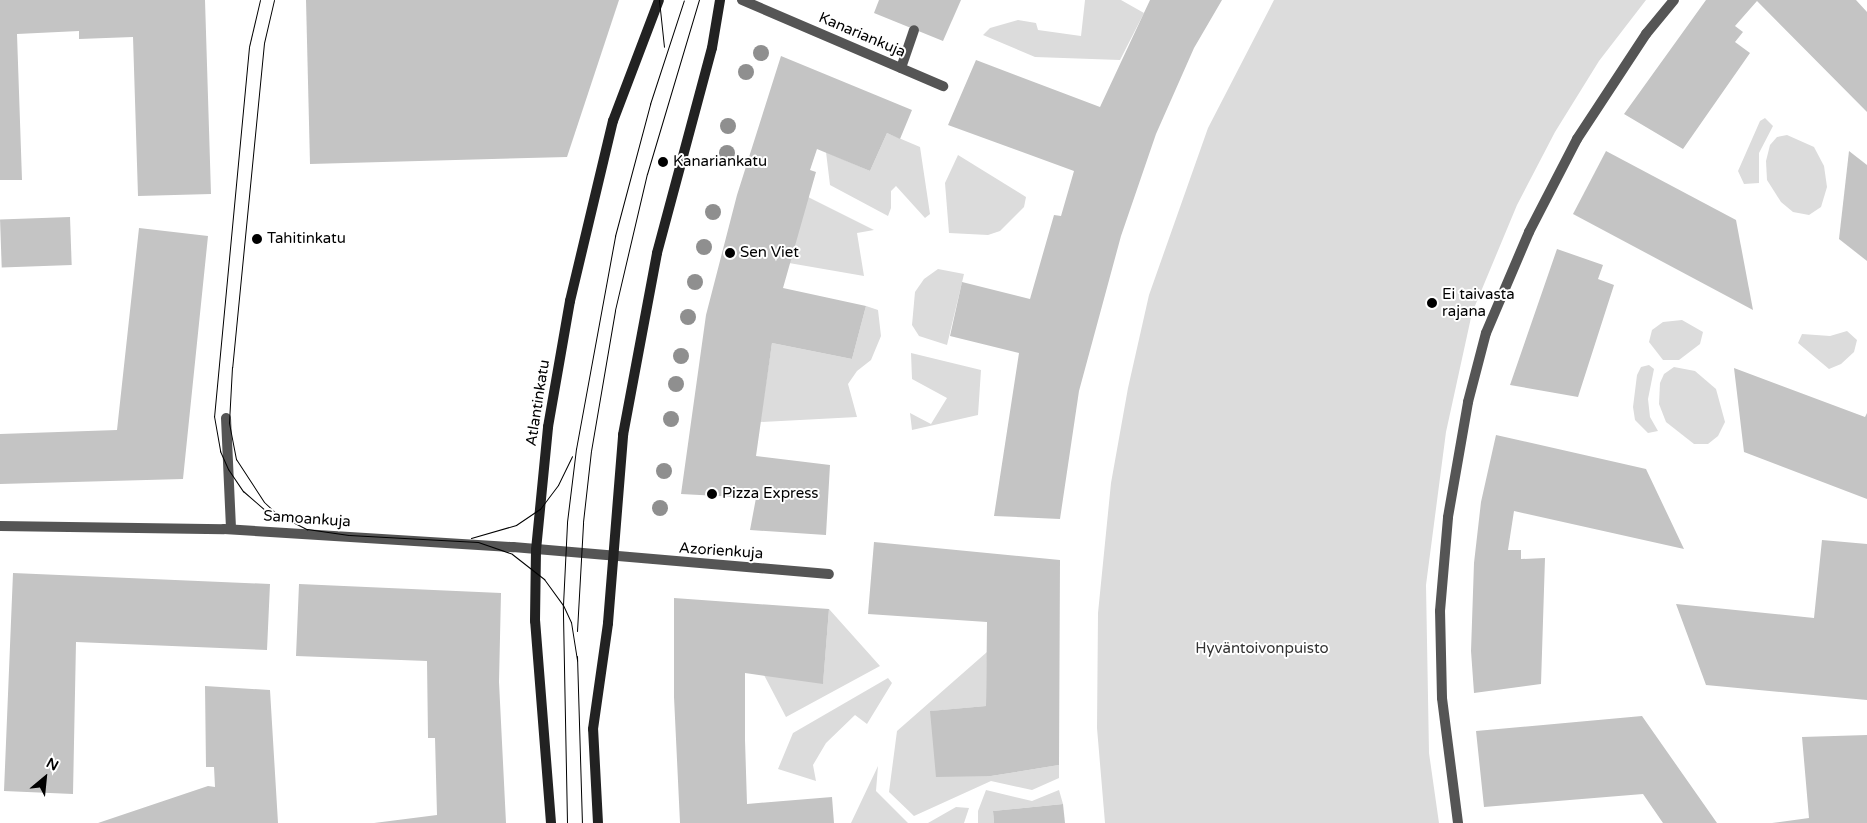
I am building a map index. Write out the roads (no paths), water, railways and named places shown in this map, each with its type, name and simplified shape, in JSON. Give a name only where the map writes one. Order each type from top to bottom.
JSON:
[{"type":"street","name":"Atlantinkatu","points":[[551,823],[547,744],[536,660],[536,550],[548,427],[577,271],[613,121],[659,0]]},
{"type":"street","points":[[598,823],[593,729],[608,623],[623,435],[638,343],[657,253],[712,48],[720,0]]},
{"type":"street","name":"Kanariankuja","points":[[742,0],[943,86]]},
{"type":"street","points":[[1458,823],[1442,698],[1440,611],[1448,517],[1468,402],[1486,332],[1529,232],[1577,139],[1646,34],[1674,0]]},
{"type":"street","points":[[901,68],[914,30]]},
{"type":"street","points":[[226,418],[231,529]]},
{"type":"street","name":"Samoankuja","points":[[0,526],[231,529],[612,557]]},
{"type":"street","name":"Azorienkuja","points":[[612,557],[829,574]]},
{"type":"tram line","points":[[260,0],[249,47],[214,416],[220,451],[228,469],[243,491],[265,510]]},
{"type":"tram line","points":[[274,0],[264,43],[232,367],[229,423],[236,459],[264,502],[277,514],[307,529],[349,535],[478,542],[512,554],[544,579],[563,605],[571,622],[577,661]]},
{"type":"tram line","points":[[659,0],[664,47]]},
{"type":"tram line","points":[[567,823],[563,605],[567,522],[576,449],[615,236],[650,104],[684,0]]},
{"type":"tram line","points":[[577,631],[583,522],[591,451],[615,310],[647,174],[699,0]]},
{"type":"tram line","points":[[471,538],[516,525],[540,509],[558,485],[572,456]]},
{"type":"tram line","points":[[577,656],[582,823]]},
{"type":"place","name":"Kanariankatu","points":[[663,162]]},
{"type":"place","name":"Tahitinkatu","points":[[257,239]]},
{"type":"place","name":"Sen Viet","points":[[730,253]]},
{"type":"place","name":"Ei taivasta rajana","points":[[1432,303]]},
{"type":"place","name":"Pizza Express","points":[[712,494]]},
{"type":"park label","name":"Hyväntoivonpuisto","points":[[1262,649]]}]
